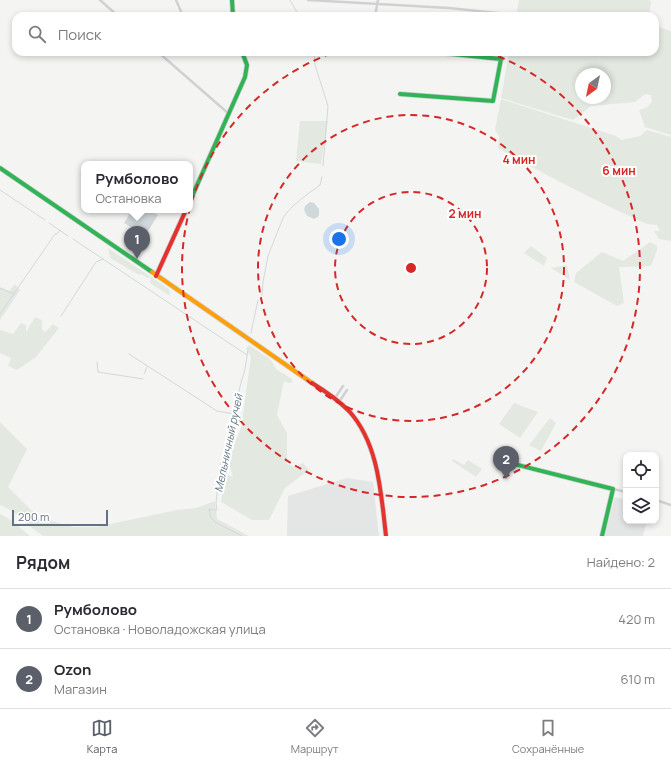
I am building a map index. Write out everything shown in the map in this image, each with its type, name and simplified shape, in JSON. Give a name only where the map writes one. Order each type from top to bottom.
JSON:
[{"type":"street","points":[[100,0],[114,12]]},
{"type":"street","points":[[176,0],[181,12]]},
{"type":"street","points":[[232,0],[233,12]]},
{"type":"street","points":[[308,0],[450,8],[488,12]]},
{"type":"street","points":[[376,12],[378,0]]},
{"type":"street","points":[[163,56],[229,114]]},
{"type":"street","points":[[193,194],[246,73],[246,65],[243,56]]},
{"type":"street","points":[[400,94],[492,101],[501,59],[471,56]]},
{"type":"street","points":[[0,168],[335,398],[355,419],[369,444],[376,463],[386,536]]},
{"type":"street","points":[[156,276],[185,213]]},
{"type":"street","points":[[335,398],[343,386]]},
{"type":"street","points":[[339,402],[347,390]]},
{"type":"street","points":[[502,461],[623,491]]},
{"type":"street","points":[[602,536],[613,489]]},
{"type":"street","points":[[659,501],[671,505]]},
{"type":"shaded area","points":[[519,0],[651,1],[650,12],[517,12]]},
{"type":"shaded area","points":[[659,27],[671,31],[671,135],[645,127],[639,110],[646,108],[652,102],[651,95],[645,94],[635,102],[591,106],[573,120],[501,98],[508,56],[659,56]]},
{"type":"shaded area","points":[[501,99],[616,136],[621,140],[640,136],[647,130],[671,137],[671,241],[659,239],[654,231],[660,231],[657,225],[647,224],[609,206],[498,148],[499,136],[495,130]]},
{"type":"shaded area","points":[[300,121],[328,121],[321,164],[296,161]]},
{"type":"shaded area","points":[[310,202],[314,203],[319,209],[319,216],[314,219],[307,216],[304,210],[305,206]]},
{"type":"shaded area","points":[[130,213],[154,213],[158,215],[145,236],[124,223]]},
{"type":"shaded area","points":[[650,242],[657,246],[651,266],[619,267],[624,303],[617,306],[574,282],[576,273],[602,252],[623,261]]},
{"type":"shaded area","points":[[531,246],[547,258],[544,266],[524,253]]},
{"type":"shaded area","points":[[108,248],[169,289],[170,296],[150,283],[151,279],[149,277],[147,278],[141,274],[139,275],[110,258]]},
{"type":"shaded area","points":[[567,265],[570,280],[551,268]]},
{"type":"shaded area","points":[[15,284],[20,290],[0,320],[0,287],[9,291]]},
{"type":"shaded area","points":[[35,317],[42,320],[42,329],[45,332],[53,324],[59,328],[36,357],[17,370],[8,366],[11,358],[0,353],[0,331],[13,334],[21,323],[26,325],[26,332]]},
{"type":"shaded area","points":[[249,345],[271,360],[276,369],[292,379],[292,383],[284,381],[277,415],[287,433],[287,464],[295,467],[303,463],[309,470],[285,488],[269,520],[252,520],[221,502],[225,474],[233,477],[228,460],[241,428],[251,357],[246,349]]},
{"type":"shaded area","points":[[514,403],[538,412],[520,438],[499,424]]},
{"type":"shaded area","points":[[550,418],[556,423],[541,451],[529,445]]},
{"type":"shaded area","points":[[0,422],[27,449],[8,487],[38,517],[73,527],[96,527],[177,510],[196,508],[215,501],[217,519],[249,536],[43,536],[12,511],[0,505]]},
{"type":"shaded area","points":[[453,459],[464,465],[468,460],[482,469],[476,477],[452,461]]},
{"type":"shaded area","points":[[347,478],[373,482],[379,536],[287,536],[288,496]]},
{"type":"shaded area","points":[[615,497],[623,499],[623,524],[646,524],[643,536],[604,536]]},
{"type":"shaded area","points":[[0,514],[11,520],[30,536],[0,536]]},
{"type":"waterway","name":"Мельничный ручей","points":[[290,0],[297,12]]},
{"type":"waterway","name":"Мельничный ручей","points":[[314,56],[315,65],[328,106],[323,166]]},
{"type":"waterway","name":"Мельничный ручей","points":[[262,295],[268,256],[283,218],[295,204],[320,185],[322,177]]},
{"type":"waterway","points":[[0,190],[45,220]]},
{"type":"waterway","points":[[49,223],[68,236]]},
{"type":"waterway","points":[[0,314],[55,234],[57,234],[60,230]]},
{"type":"waterway","points":[[73,239],[247,355]]},
{"type":"waterway","points":[[61,316],[96,262],[103,259]]},
{"type":"waterway","points":[[0,288],[14,294]]},
{"type":"waterway","name":"Мельничный ручей","points":[[251,333],[258,300]]},
{"type":"waterway","name":"Мельничный ручей","points":[[242,536],[215,522],[211,518],[209,509],[217,510],[216,504],[219,471],[246,364],[248,349]]},
{"type":"waterway","points":[[129,354],[217,411],[234,414]]},
{"type":"waterway","points":[[97,362],[98,372],[143,379]]},
{"type":"waterway","points":[[144,374],[147,367]]},
{"type":"traffic: fast","points":[[232,0],[233,12]]},
{"type":"traffic: fast","points":[[193,194],[245,77],[247,65],[244,56]]},
{"type":"traffic: fast","points":[[400,94],[493,101],[501,59],[471,56]]},
{"type":"traffic: fast","points":[[0,168],[152,272]]},
{"type":"traffic: fast","points":[[502,461],[613,489],[602,536]]},
{"type":"traffic: slow","points":[[152,272],[312,383]]},
{"type":"traffic: jam","points":[[156,276],[185,213]]},
{"type":"traffic: jam","points":[[312,383],[349,411],[359,424],[367,439],[377,470],[386,536]]},
{"type":"place","name":"Румболово","points":[[137,259]]},
{"type":"place","name":"Ozon","points":[[506,479]]}]
